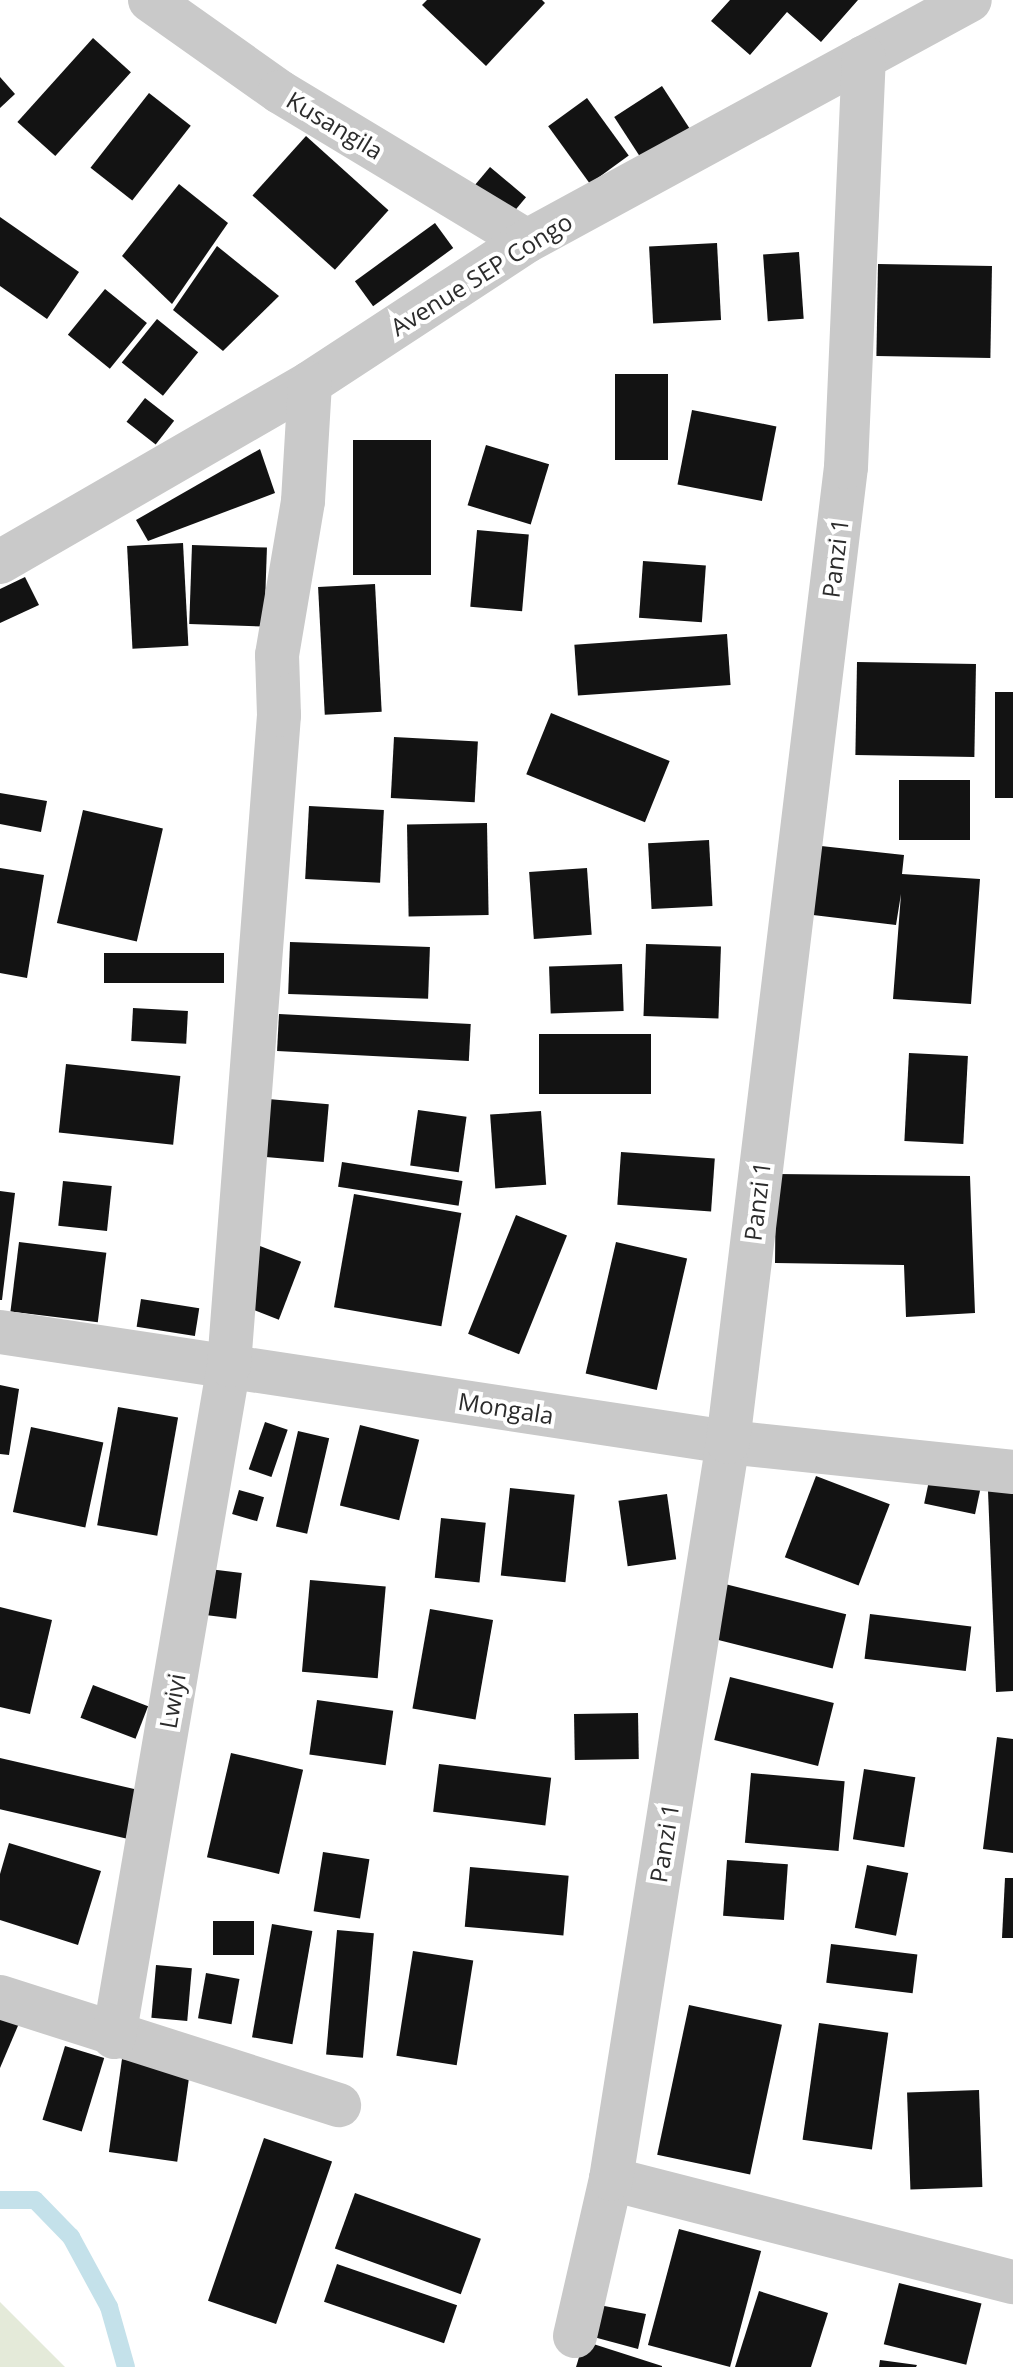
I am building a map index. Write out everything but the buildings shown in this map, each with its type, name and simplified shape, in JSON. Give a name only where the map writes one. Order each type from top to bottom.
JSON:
[{"type":"street","name":"Kusangila","points":[[150,0],[280,92],[527,241]]},
{"type":"street","name":"Avenue SEP Congo","points":[[10,542],[310,383],[527,241],[970,0]]},
{"type":"street","name":"Panzi 1","points":[[575,2336],[611,2179],[728,1442],[846,467],[864,57]]},
{"type":"street","name":"Lwiyi","points":[[114,2037],[229,1365],[279,715],[277,655],[303,501],[310,383]]},
{"type":"street","name":"Mongala","points":[[0,1332],[728,1442],[1013,1472]]},
{"type":"street","points":[[0,1997],[114,2037],[339,2105]]},
{"type":"street","points":[[611,2179],[1013,2282]]},
{"type":"green space","points":[[0,2302],[65,2367],[0,2367]]},
{"type":"waterway","points":[[0,2200],[35,2200],[71,2237],[109,2307],[126,2367]]}]
